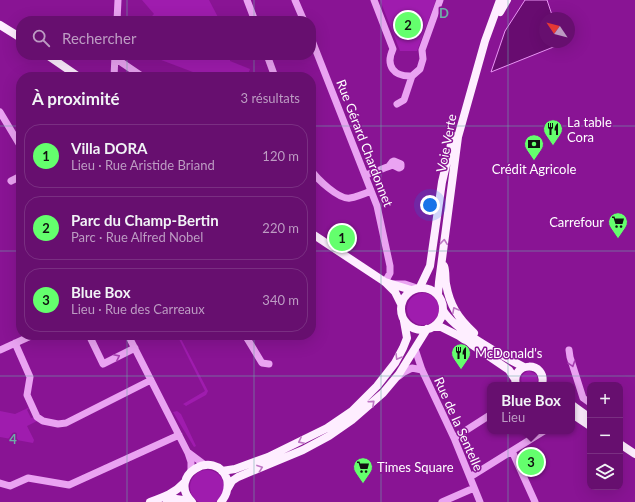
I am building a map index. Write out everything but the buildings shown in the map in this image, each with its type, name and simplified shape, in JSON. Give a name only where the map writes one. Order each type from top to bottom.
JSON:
[{"type":"main road","name":"Voie Verte","points":[[416,288],[430,266],[442,182],[452,137],[479,45],[496,0]]},
{"type":"main road","name":"Voie Verte","points":[[438,294],[438,282],[442,262],[458,137],[485,41],[500,0]]},
{"type":"main road","points":[[485,41],[507,0]]},
{"type":"main road","points":[[0,25],[16,35]]},
{"type":"main road","points":[[54,60],[72,72]]},
{"type":"main road","points":[[316,236],[385,282],[395,292],[401,304]]},
{"type":"main road","points":[[442,262],[445,268],[446,283],[452,306],[456,314],[477,336],[478,340]]},
{"type":"main road","points":[[221,502],[232,481],[238,477],[303,450],[329,436],[352,420],[383,393],[400,374],[415,348],[430,328],[442,317],[443,304],[438,294],[433,290],[385,282]]},
{"type":"main road","points":[[150,502],[168,496],[185,482],[191,472],[200,466],[212,466],[222,471],[235,470],[268,457],[327,428],[352,411],[377,386],[395,362],[403,348],[407,338],[401,304],[403,298],[416,288]]},
{"type":"main road","points":[[443,310],[446,316],[459,328],[524,367]]},
{"type":"main road","points":[[404,321],[414,328],[447,330],[509,370],[514,382]]},
{"type":"main road","points":[[516,382],[518,372],[524,367],[531,366],[537,369],[542,375],[544,382]]},
{"type":"main road","points":[[575,407],[587,416]]},
{"type":"main road","points":[[575,416],[587,424]]},
{"type":"main road","points":[[623,445],[635,454]]},
{"type":"main road","points":[[222,471],[228,488]]},
{"type":"main road","points":[[185,482],[187,495],[191,501]]},
{"type":"main road","points":[[167,502],[176,499],[191,501]]},
{"type":"street","points":[[117,16],[118,0]]},
{"type":"street","points":[[247,0],[252,16]]},
{"type":"street","points":[[295,0],[302,16]]},
{"type":"street","points":[[374,0],[393,49],[389,57],[390,66],[395,72],[404,76],[412,76]]},
{"type":"street","points":[[397,104],[404,100],[412,76],[420,69],[423,59],[422,50],[440,0]]},
{"type":"street","name":"Rue Gérard Chardonnet","points":[[316,51],[377,206],[390,266],[390,273],[385,282]]},
{"type":"street","points":[[114,72],[115,60]]},
{"type":"street","points":[[119,60],[136,72]]},
{"type":"street","points":[[269,60],[273,72]]},
{"type":"street","points":[[0,112],[16,139]]},
{"type":"street","points":[[365,175],[389,166]]},
{"type":"street","points":[[316,175],[335,193],[343,198],[350,199],[371,191]]},
{"type":"street","points":[[11,181],[16,178]]},
{"type":"street","points":[[0,350],[22,340]]},
{"type":"street","points":[[92,340],[104,364],[135,348]]},
{"type":"street","points":[[131,340],[188,453],[191,462],[191,472]]},
{"type":"street","points":[[248,340],[262,363],[269,364]]},
{"type":"street","points":[[15,343],[30,377],[28,395],[37,417],[43,421],[58,424],[66,423],[151,380]]},
{"type":"street","name":"Rue de la Sentelle","points":[[415,348],[422,370],[454,438],[480,502]]},
{"type":"street","points":[[569,350],[583,398],[587,401]]},
{"type":"street","name":"Rue de la Sentelle","points":[[383,393],[404,372],[412,368],[422,370]]},
{"type":"street","points":[[454,438],[487,417]]},
{"type":"street","points":[[470,477],[539,434]]},
{"type":"street","points":[[0,484],[10,486],[28,478],[69,485],[179,435]]},
{"type":"street","points":[[512,451],[535,502]]},
{"type":"street","points":[[188,453],[205,465]]},
{"type":"street","name":"Rue de la Sentelle","points":[[442,502],[474,488]]},
{"type":"shaded area","points":[[142,0],[209,0],[217,16],[152,16],[154,14]]},
{"type":"shaded area","points":[[380,0],[436,0],[417,51],[400,51]]},
{"type":"shaded area","points":[[525,0],[547,0],[551,12],[539,12],[539,48],[551,48],[491,72],[505,31]]},
{"type":"shaded area","points":[[161,60],[230,60],[250,69],[249,72],[193,72]]},
{"type":"shaded area","points":[[426,293],[432,295],[437,300],[439,309],[437,318],[432,323],[420,325],[414,323],[409,318],[407,306],[409,300],[414,295]]},
{"type":"shaded area","points":[[180,340],[182,340],[208,391],[206,395],[186,406],[183,404],[205,391]]},
{"type":"shaded area","points":[[529,371],[536,374],[537,382],[522,382],[522,376]]},
{"type":"shaded area","points":[[30,407],[27,410],[31,418],[35,417],[37,421],[27,426],[34,440],[33,443],[0,437],[0,411],[15,414]]},
{"type":"shaded area","points":[[177,411],[181,414],[196,446],[194,447],[173,412]]},
{"type":"shaded area","points":[[204,470],[213,471],[219,475],[224,484],[223,493],[219,499],[213,503],[201,503],[195,499],[190,490],[191,481],[195,475]]},
{"type":"place","name":"Parc du Champ-Bertin","points":[[408,25]]},
{"type":"place","name":"La table Cora","points":[[553,146]]},
{"type":"place","name":"Crédit Agricole","points":[[534,161]]},
{"type":"place","name":"Villa DORA","points":[[342,238]]},
{"type":"place","name":"Carrefour","points":[[618,239]]},
{"type":"place","name":"McDonald's","points":[[461,370]]},
{"type":"place","name":"Blue Box","points":[[531,462]]},
{"type":"place","name":"Times Square","points":[[363,484]]}]
